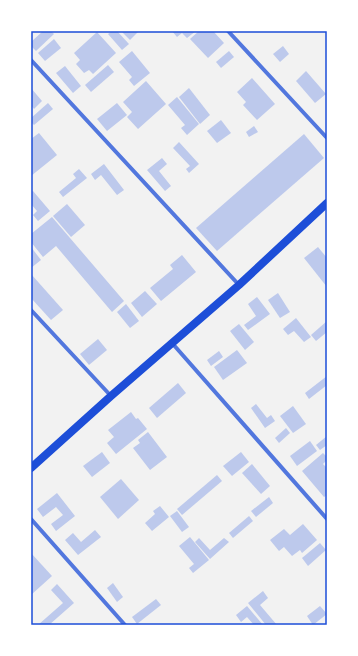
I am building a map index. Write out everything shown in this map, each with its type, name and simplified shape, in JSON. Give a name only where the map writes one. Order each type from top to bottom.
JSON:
[{"type":"main road","points":[[31,468],[111,396],[239,286],[327,203]]},
{"type":"street","points":[[228,31],[327,138]]},
{"type":"street","points":[[31,60],[239,286]]},
{"type":"street","points":[[31,310],[111,396]]},
{"type":"street","points":[[172,343],[327,519]]},
{"type":"street","points":[[31,519],[124,625]]},
{"type":"building","points":[[43,31],[51,31],[54,34],[36,51],[31,46],[31,42]]},
{"type":"building","points":[[112,31],[117,31],[129,44],[122,50],[108,34]]},
{"type":"building","points":[[121,31],[139,31],[130,40]]},
{"type":"building","points":[[172,31],[196,31],[187,38],[182,33],[177,37]]},
{"type":"building","points":[[199,31],[213,31],[224,43],[208,58],[190,39]]},
{"type":"building","points":[[97,32],[116,53],[93,74],[89,70],[84,73],[76,64],[80,60],[74,53]]},
{"type":"building","points":[[54,39],[61,48],[45,61],[38,53]]},
{"type":"building","points":[[283,46],[289,54],[280,62],[273,54]]},
{"type":"building","points":[[132,51],[150,73],[134,86],[129,80],[132,77],[119,62]]},
{"type":"building","points":[[229,51],[234,57],[221,68],[216,62]]},
{"type":"building","points":[[108,65],[114,72],[91,92],[85,85]]},
{"type":"building","points":[[65,66],[81,86],[73,93],[56,73]]},
{"type":"building","points":[[306,71],[326,94],[315,103],[296,81]]},
{"type":"building","points":[[252,78],[275,104],[257,120],[243,105],[246,102],[237,92]]},
{"type":"building","points":[[146,81],[166,104],[138,129],[127,117],[132,112],[123,102]]},
{"type":"building","points":[[31,88],[42,101],[34,109],[31,105]]},
{"type":"building","points":[[189,88],[210,115],[200,124],[179,97]]},
{"type":"building","points":[[177,97],[199,124],[187,135],[181,128],[185,125],[168,105]]},
{"type":"building","points":[[48,103],[53,109],[34,125],[31,122],[31,118]]},
{"type":"building","points":[[117,103],[127,115],[107,131],[97,119]]},
{"type":"building","points":[[221,120],[231,133],[217,143],[207,131]]},
{"type":"building","points":[[254,126],[258,132],[249,137],[246,132]]},
{"type":"building","points":[[39,133],[57,155],[31,176],[31,139]]},
{"type":"building","points":[[304,134],[324,158],[217,251],[196,228]]},
{"type":"building","points":[[179,142],[199,164],[189,173],[186,169],[190,166],[173,148]]},
{"type":"building","points":[[162,158],[167,164],[159,171],[171,186],[165,191],[147,170]]},
{"type":"building","points":[[104,164],[124,190],[117,195],[101,175],[95,180],[91,174]]},
{"type":"building","points":[[79,169],[87,178],[63,197],[59,192],[76,178],[73,174]]},
{"type":"building","points":[[33,191],[50,211],[38,221],[33,215],[37,211],[31,204],[31,192]]},
{"type":"building","points":[[67,204],[85,225],[71,237],[53,216]]},
{"type":"building","points":[[52,217],[124,301],[112,312],[56,246],[43,257],[31,242],[31,234]]},
{"type":"building","points":[[31,247],[41,260],[31,268]]},
{"type":"building","points":[[318,247],[327,258],[327,287],[304,258]]},
{"type":"building","points":[[182,255],[196,272],[161,301],[150,288],[173,269],[170,265]]},
{"type":"building","points":[[31,274],[63,310],[51,320],[31,298]]},
{"type":"building","points":[[145,291],[157,304],[142,317],[131,303]]},
{"type":"building","points":[[278,293],[290,312],[280,318],[268,300]]},
{"type":"building","points":[[257,297],[270,314],[248,330],[244,325],[256,316],[248,304]]},
{"type":"building","points":[[126,304],[139,321],[130,328],[117,312]]},
{"type":"building","points":[[296,318],[311,337],[304,342],[294,331],[288,335],[283,329]]},
{"type":"building","points":[[327,321],[327,332],[316,341],[311,335]]},
{"type":"building","points":[[239,324],[254,342],[245,350],[230,331]]},
{"type":"building","points":[[98,339],[107,350],[89,365],[80,354]]},
{"type":"building","points":[[237,350],[247,363],[223,380],[214,367]]},
{"type":"building","points":[[219,351],[223,357],[211,366],[207,360]]},
{"type":"building","points":[[327,376],[327,385],[309,399],[305,393]]},
{"type":"building","points":[[178,383],[186,393],[157,418],[149,408]]},
{"type":"building","points":[[256,404],[267,418],[271,415],[275,421],[265,428],[251,408]]},
{"type":"building","points":[[293,406],[306,424],[293,433],[280,416]]},
{"type":"building","points":[[131,412],[147,429],[116,454],[107,443],[114,437],[108,430]]},
{"type":"building","points":[[286,428],[290,433],[279,443],[275,438]]},
{"type":"building","points":[[148,432],[167,457],[150,470],[133,448],[140,443],[138,440]]},
{"type":"building","points":[[327,436],[327,445],[320,450],[316,445]]},
{"type":"building","points":[[310,441],[317,451],[297,466],[290,456]]},
{"type":"building","points":[[102,452],[110,463],[92,477],[83,466]]},
{"type":"building","points":[[241,452],[249,462],[232,476],[223,466]]},
{"type":"building","points":[[323,453],[327,457],[327,460],[323,464],[327,468],[327,495],[324,497],[302,471]]},
{"type":"building","points":[[252,464],[270,486],[261,494],[242,473]]},
{"type":"building","points":[[217,475],[222,481],[182,515],[177,509]]},
{"type":"building","points":[[121,479],[139,500],[118,519],[100,497]]},
{"type":"building","points":[[57,493],[75,516],[56,531],[51,524],[63,515],[56,507],[43,517],[37,509]]},
{"type":"building","points":[[269,497],[273,503],[256,517],[251,511]]},
{"type":"building","points":[[160,506],[169,517],[152,531],[145,523],[155,514],[153,511]]},
{"type":"building","points":[[177,511],[189,527],[182,532],[170,516]]},
{"type":"building","points":[[249,516],[253,521],[233,538],[229,533]]},
{"type":"building","points":[[303,524],[317,540],[302,553],[300,550],[292,556],[284,547],[279,551],[270,540],[284,529],[290,535]]},
{"type":"building","points":[[95,530],[101,537],[78,555],[65,540],[73,533],[81,542]]},
{"type":"building","points":[[190,537],[209,560],[193,573],[189,568],[194,564],[179,546]]},
{"type":"building","points":[[199,538],[210,550],[224,538],[229,542],[210,559],[195,542]]},
{"type":"building","points":[[320,543],[326,550],[308,566],[302,558]]},
{"type":"building","points":[[31,553],[52,576],[31,595]]},
{"type":"building","points":[[113,583],[123,597],[117,602],[107,588]]},
{"type":"building","points":[[57,584],[74,603],[49,625],[38,625],[63,603],[51,590]]},
{"type":"building","points":[[263,591],[268,598],[260,605],[277,625],[266,625],[248,603]]},
{"type":"building","points":[[156,599],[161,605],[137,624],[132,617]]},
{"type":"building","points":[[247,606],[263,625],[254,625],[247,617],[241,622],[236,615]]},
{"type":"building","points":[[320,606],[327,614],[313,625],[307,616]]}]
